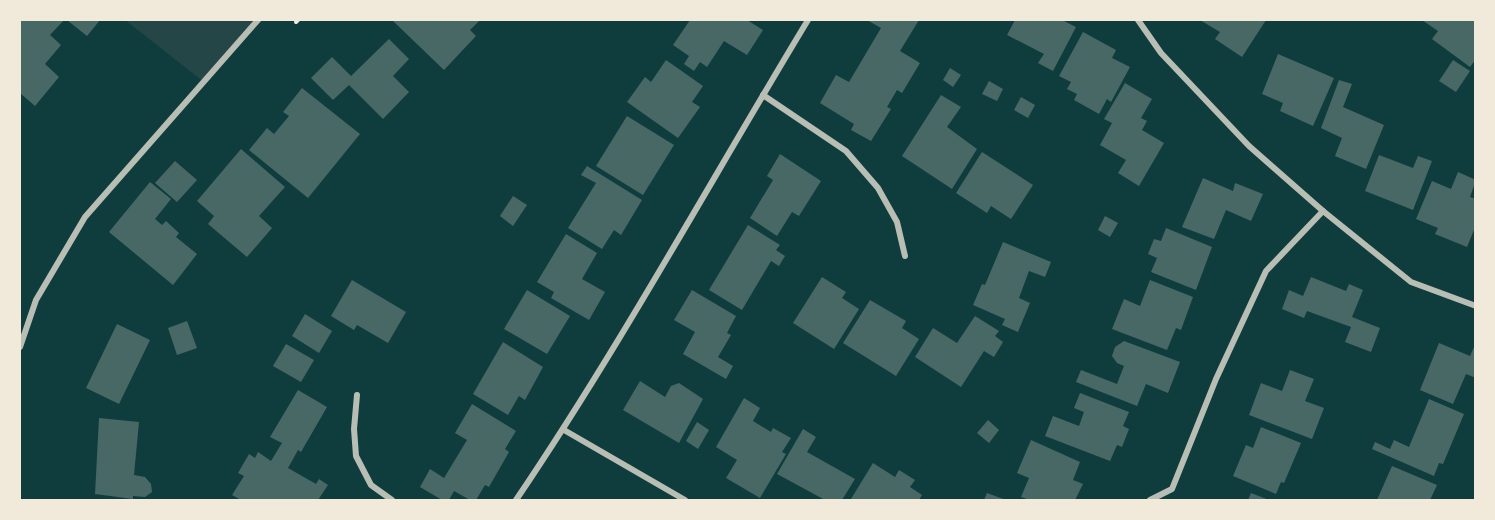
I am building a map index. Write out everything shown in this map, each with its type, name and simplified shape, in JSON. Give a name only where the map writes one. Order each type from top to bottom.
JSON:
[{"type":"street","points":[[20,347],[36,300],[85,217],[258,20]]},
{"type":"street","points":[[516,501],[564,430],[808,20]]},
{"type":"street","points":[[1138,20],[1161,53],[1249,146],[1323,211],[1411,282],[1476,306]]},
{"type":"street","points":[[763,94],[846,151],[878,188],[897,222],[905,256]]},
{"type":"street","points":[[1168,501],[1216,379],[1266,271],[1323,211]]},
{"type":"street","points":[[357,395],[354,429],[356,456],[370,485],[392,501]]},
{"type":"street","points":[[564,430],[685,501]]},
{"type":"street","points":[[1150,501],[1172,489]]},
{"type":"shaded area","points":[[125,20],[258,20],[204,82]]},
{"type":"building","points":[[22,20],[64,20],[50,35],[61,45],[45,64],[59,77],[35,106],[20,93],[20,22]]},
{"type":"building","points":[[67,20],[100,20],[87,36]]},
{"type":"building","points":[[392,20],[480,20],[470,30],[476,36],[444,70]]},
{"type":"building","points":[[690,20],[747,20],[763,30],[747,55],[724,41],[707,67],[700,62],[694,71],[684,64],[689,56],[673,45]]},
{"type":"building","points":[[867,20],[919,20],[900,51],[920,63],[902,93],[897,90],[887,107],[891,109],[871,141],[851,130],[854,124],[820,103],[836,75],[849,82],[881,28]]},
{"type":"building","points":[[1015,20],[1062,20],[1076,27],[1053,71],[1038,63],[1044,54],[1007,35]]},
{"type":"building","points":[[1200,20],[1266,20],[1242,57],[1215,39],[1220,32]]},
{"type":"building","points":[[1422,20],[1476,20],[1476,59],[1470,67],[1432,39],[1438,31]]},
{"type":"building","points":[[1083,32],[1116,50],[1112,58],[1130,67],[1111,102],[1107,99],[1099,114],[1074,100],[1077,94],[1067,89],[1071,82],[1059,76]]},
{"type":"building","points":[[389,39],[409,59],[393,76],[409,92],[383,119],[349,85],[333,100],[311,78],[332,57],[351,76]]},
{"type":"building","points":[[1278,54],[1334,78],[1313,126],[1280,111],[1283,103],[1262,94]]},
{"type":"building","points":[[666,60],[703,86],[692,102],[700,107],[678,138],[627,102],[645,77],[651,82]]},
{"type":"building","points":[[1453,60],[1470,71],[1456,92],[1439,81]]},
{"type":"building","points":[[950,68],[961,75],[953,87],[943,80]]},
{"type":"building","points":[[1339,80],[1352,84],[1343,107],[1384,125],[1366,169],[1335,156],[1342,138],[1321,128]]},
{"type":"building","points":[[989,81],[1003,89],[997,101],[982,94]]},
{"type":"building","points":[[1125,83],[1152,99],[1141,118],[1147,121],[1142,130],[1164,143],[1139,186],[1118,173],[1126,160],[1100,145],[1112,123],[1104,119]]},
{"type":"building","points":[[302,88],[360,134],[308,198],[249,150],[267,128],[274,134],[289,116],[283,112]]},
{"type":"building","points":[[941,95],[961,107],[947,127],[977,149],[952,189],[902,156]]},
{"type":"building","points":[[1021,97],[1035,105],[1028,118],[1014,110]]},
{"type":"building","points":[[627,116],[674,145],[643,195],[596,166]]},
{"type":"building","points":[[241,149],[285,187],[259,216],[272,228],[247,257],[208,224],[214,216],[197,201]]},
{"type":"building","points":[[982,152],[1033,185],[1011,219],[991,206],[987,213],[956,193]]},
{"type":"building","points":[[780,154],[821,181],[799,216],[792,212],[777,236],[750,218],[773,180],[767,176]]},
{"type":"building","points":[[1379,155],[1413,168],[1418,156],[1432,161],[1413,210],[1365,191]]},
{"type":"building","points":[[175,161],[197,180],[177,202],[155,183]]},
{"type":"building","points":[[587,166],[642,200],[621,235],[614,230],[602,249],[568,228],[596,183],[581,175]]},
{"type":"building","points":[[1458,172],[1476,180],[1470,197],[1476,199],[1476,225],[1467,247],[1435,234],[1438,228],[1416,219],[1432,181],[1451,189]]},
{"type":"building","points":[[1203,178],[1233,191],[1235,183],[1263,194],[1251,221],[1226,210],[1214,239],[1182,227]]},
{"type":"building","points":[[150,182],[171,199],[155,219],[162,225],[166,221],[179,233],[176,237],[197,254],[173,285],[109,232]]},
{"type":"building","points":[[513,196],[527,205],[513,226],[500,216]]},
{"type":"building","points":[[1105,216],[1118,223],[1110,237],[1098,230]]},
{"type":"building","points":[[748,225],[780,245],[776,250],[785,256],[779,266],[771,261],[742,310],[709,290]]},
{"type":"building","points":[[1166,228],[1212,247],[1196,290],[1151,272],[1157,258],[1148,254],[1154,239],[1161,241]]},
{"type":"building","points":[[566,234],[597,253],[582,279],[605,292],[589,320],[551,298],[554,292],[537,282]]},
{"type":"building","points":[[1003,242],[1051,262],[1045,277],[1029,271],[1019,298],[1030,303],[1018,332],[1002,325],[1005,319],[973,305],[982,284],[985,285]]},
{"type":"building","points":[[822,277],[846,292],[842,298],[859,309],[834,349],[793,323]]},
{"type":"building","points":[[1311,277],[1346,291],[1349,284],[1363,290],[1352,317],[1380,328],[1371,352],[1345,342],[1351,327],[1307,311],[1304,318],[1282,309],[1289,290],[1303,296]]},
{"type":"building","points":[[352,280],[406,312],[388,343],[357,325],[354,330],[331,316]]},
{"type":"building","points":[[1150,280],[1193,297],[1181,330],[1176,328],[1167,350],[1112,329],[1124,299],[1140,306]]},
{"type":"building","points":[[527,290],[570,316],[547,354],[504,329]]},
{"type":"building","points":[[692,290],[736,316],[727,333],[731,335],[718,357],[733,366],[726,379],[683,354],[695,332],[674,320]]},
{"type":"building","points":[[870,300],[906,321],[902,328],[919,339],[896,376],[843,343]]},
{"type":"building","points":[[305,314],[332,331],[319,353],[292,336]]},
{"type":"building","points":[[975,316],[999,331],[995,336],[1003,342],[994,357],[984,351],[961,387],[915,357],[933,328],[957,343]]},
{"type":"building","points":[[187,321],[197,348],[177,355],[168,328]]},
{"type":"building","points":[[117,324],[150,340],[119,404],[86,388]]},
{"type":"building","points":[[1124,341],[1180,362],[1168,393],[1146,384],[1137,406],[1076,382],[1081,370],[1117,384],[1124,366],[1117,363],[1112,356],[1115,347]]},
{"type":"building","points":[[503,342],[543,367],[525,400],[519,396],[508,415],[473,394]]},
{"type":"building","points":[[1439,343],[1470,356],[1476,347],[1476,378],[1466,374],[1453,404],[1420,390]]},
{"type":"building","points":[[286,344],[314,360],[301,382],[273,366]]},
{"type":"building","points":[[1290,370],[1314,379],[1305,401],[1324,408],[1312,439],[1249,415],[1261,383],[1282,391]]},
{"type":"building","points":[[640,381],[665,397],[671,386],[679,383],[703,399],[679,443],[623,410]]},
{"type":"building","points":[[298,390],[327,407],[301,452],[298,450],[288,468],[316,484],[319,479],[328,485],[318,500],[241,500],[232,495],[244,476],[238,473],[249,454],[255,458],[258,452],[271,461],[282,443],[270,437]]},
{"type":"building","points":[[1080,393],[1129,412],[1123,426],[1129,429],[1122,447],[1117,445],[1110,461],[1045,436],[1053,416],[1079,426],[1084,412],[1074,408]]},
{"type":"building","points":[[744,398],[760,408],[753,421],[771,432],[773,428],[791,438],[782,452],[786,454],[760,498],[726,478],[737,460],[716,447]]},
{"type":"building","points":[[1429,399],[1464,414],[1443,464],[1439,463],[1434,476],[1372,449],[1375,442],[1390,449],[1394,440],[1409,447]]},
{"type":"building","points":[[472,404],[516,431],[505,449],[509,452],[489,487],[485,485],[476,500],[470,500],[454,491],[449,500],[442,500],[420,487],[430,469],[444,478],[467,440],[455,433]]},
{"type":"building","points":[[99,418],[139,422],[134,475],[145,477],[151,484],[152,492],[145,497],[133,496],[133,499],[95,494]]},
{"type":"building","points":[[988,420],[999,430],[989,443],[977,433]]},
{"type":"building","points":[[697,422],[709,430],[698,449],[686,441]]},
{"type":"building","points":[[1261,427],[1301,443],[1284,483],[1281,482],[1276,494],[1233,476],[1246,445],[1253,448]]},
{"type":"building","points":[[803,429],[816,437],[807,452],[855,479],[842,500],[825,500],[777,474]]},
{"type":"building","points":[[1031,440],[1080,462],[1073,480],[1083,484],[1075,500],[1030,500],[1021,497],[1029,478],[1017,473]]},
{"type":"building","points":[[873,463],[895,477],[899,470],[915,480],[910,487],[922,495],[919,500],[851,499]]},
{"type":"building","points":[[1392,466],[1437,485],[1430,500],[1377,500]]},
{"type":"building","points":[[987,493],[1006,500],[984,500]]},
{"type":"building","points":[[1251,493],[1269,500],[1248,500]]}]
